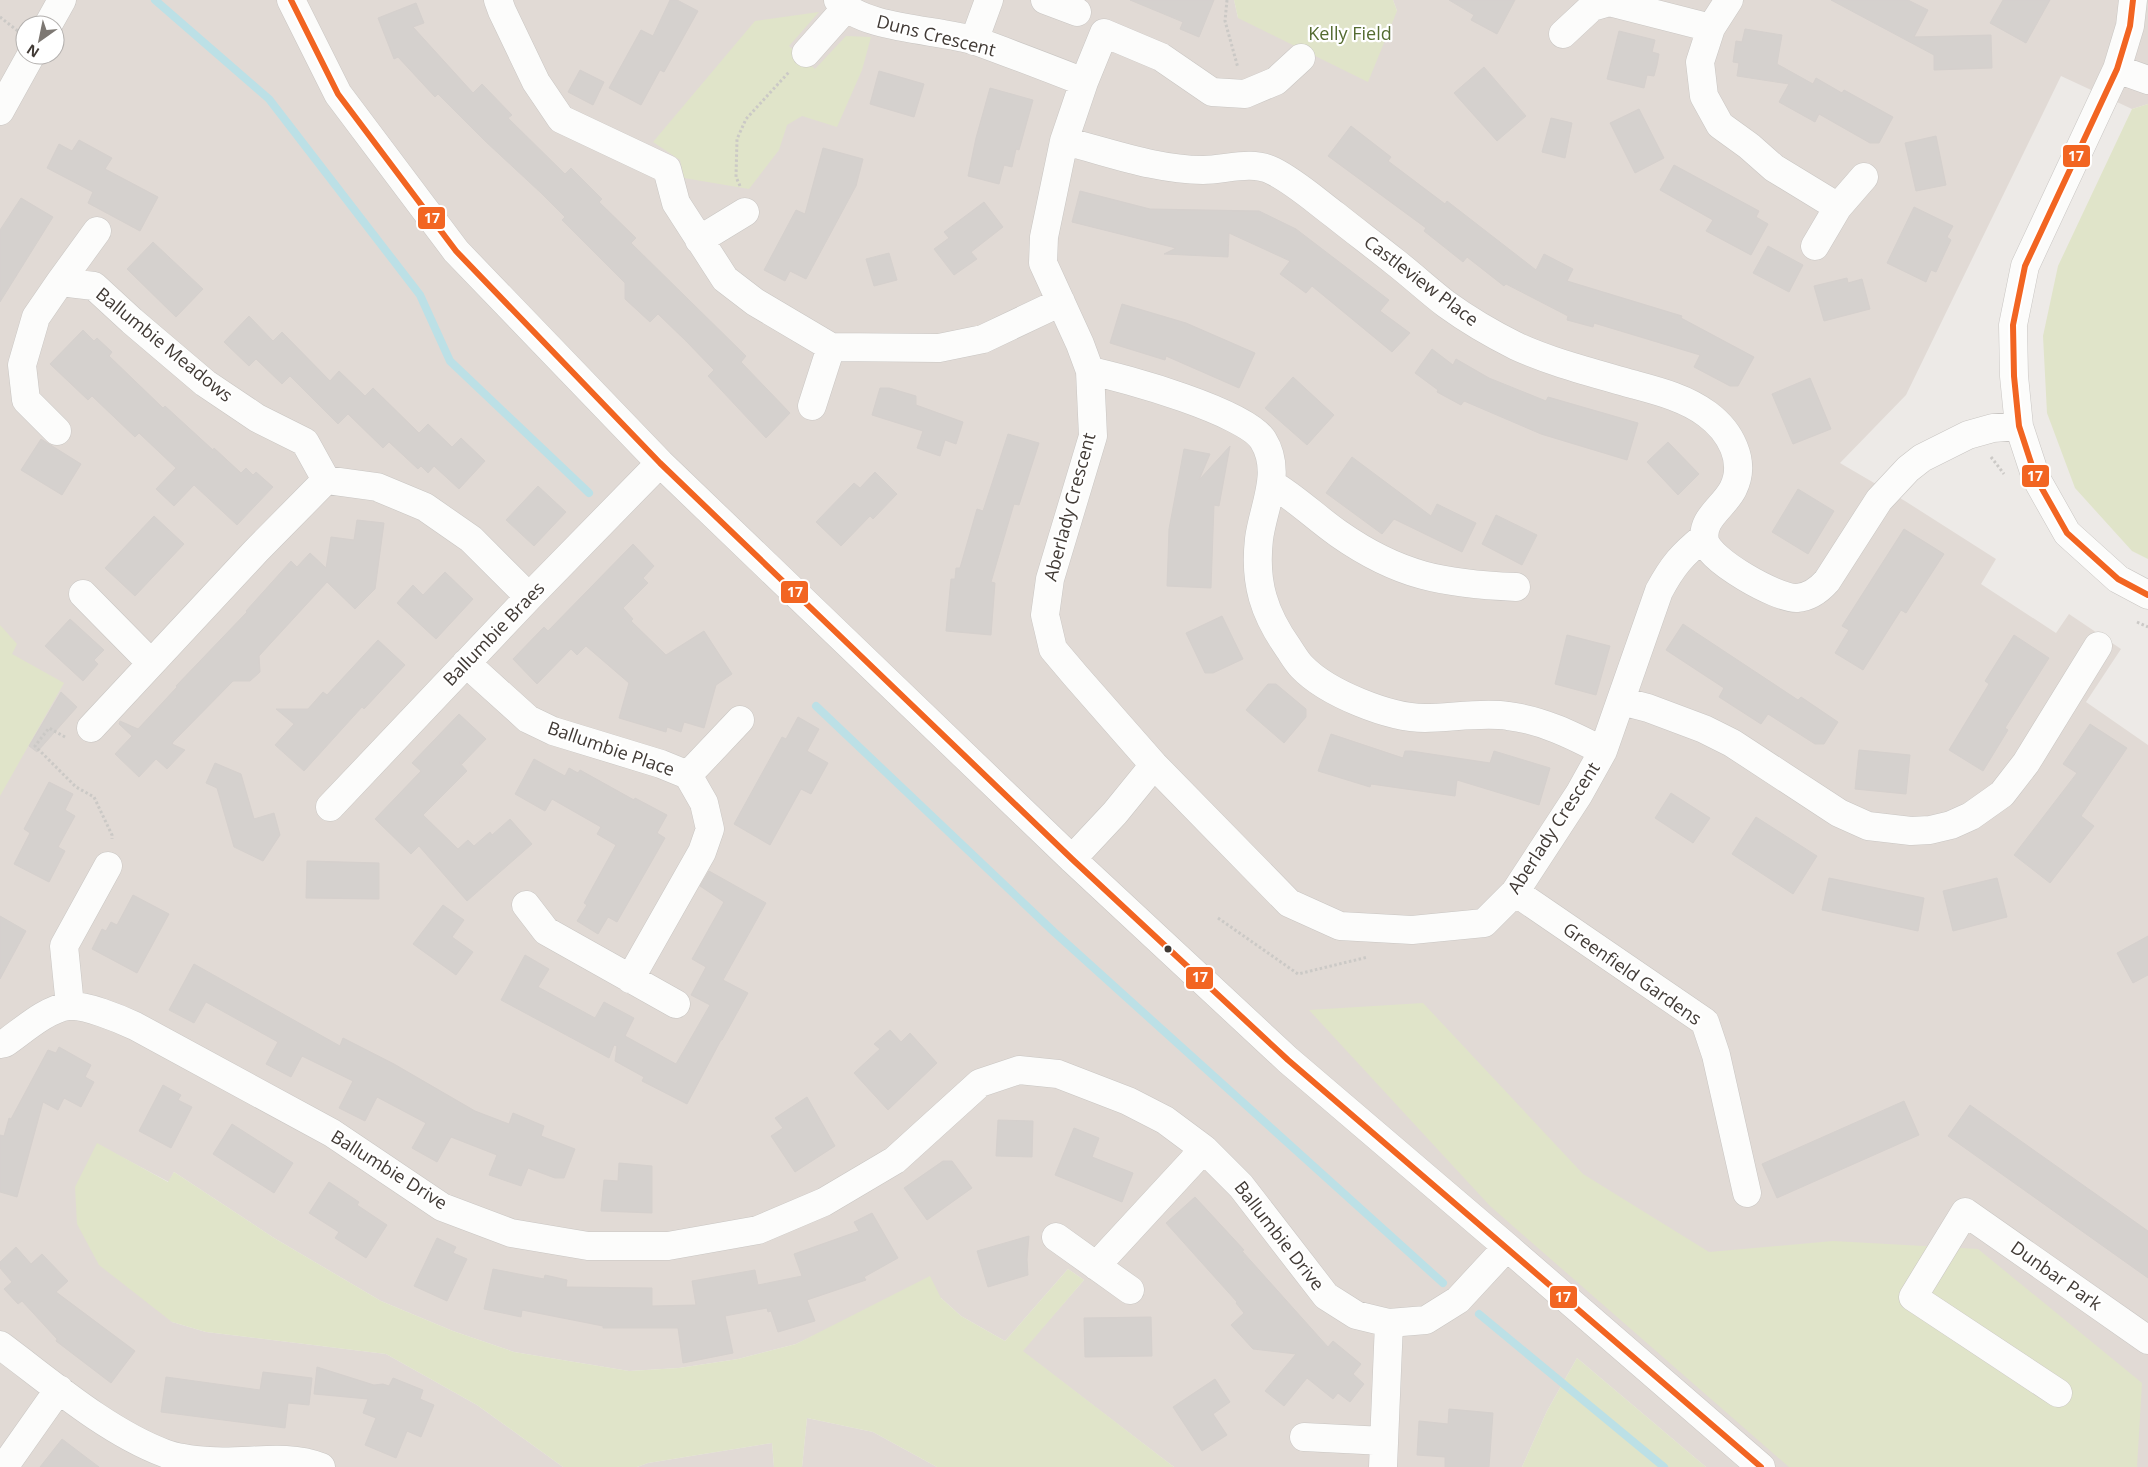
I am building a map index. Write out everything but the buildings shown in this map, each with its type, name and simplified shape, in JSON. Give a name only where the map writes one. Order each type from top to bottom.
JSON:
[{"type":"street","points":[[54,15],[62,0]]},
{"type":"street","points":[[291,0],[338,94],[456,251],[660,463],[1072,859],[1288,1060],[1761,1467]]},
{"type":"street","points":[[498,0],[536,82],[561,119],[667,170],[676,203],[725,279],[755,302],[831,347],[939,348],[982,339],[1061,302]]},
{"type":"street","points":[[974,41],[989,0]]},
{"type":"street","points":[[1045,0],[1077,12]]},
{"type":"street","points":[[1729,0],[1711,28],[1700,62],[1704,96],[1720,124],[1774,168],[1838,208]]},
{"type":"street","points":[[2133,0],[2130,26],[2117,69],[2025,266],[2013,325],[2014,376],[2019,426],[2036,478],[2067,532],[2118,580],[2148,595]]},
{"type":"street","points":[[1563,34],[1592,7],[1609,2],[1711,28]]},
{"type":"street","name":"Duns Crescent","points":[[806,53],[842,4],[866,19],[974,41],[1084,82]]},
{"type":"street","name":"Aberlady Crescent","points":[[1301,58],[1276,81],[1245,94],[1212,92],[1161,56],[1104,33],[1084,82],[1064,141],[1044,237],[1043,263],[1090,371],[1093,436],[1050,579],[1045,614],[1053,649],[1154,765],[1289,903],[1340,926],[1412,930],[1484,923],[1515,892],[1578,794],[1602,751],[1659,591],[1671,568],[1704,537]]},
{"type":"street","points":[[0,112],[26,65]]},
{"type":"street","points":[[2117,69],[2148,80]]},
{"type":"street","name":"Castleview Place","points":[[1064,141],[1162,166],[1202,170],[1256,164],[1273,170],[1300,188],[1397,263],[1446,304],[1486,330],[1518,347],[1565,364],[1664,393],[1706,414],[1720,425],[1733,443],[1737,458],[1738,474],[1732,490],[1708,520],[1704,537]]},
{"type":"street","points":[[1815,246],[1838,208],[1864,177]]},
{"type":"street","points":[[699,240],[744,202]]},
{"type":"street","points":[[57,430],[26,400],[22,365],[36,317],[97,231]]},
{"type":"street","name":"Ballumbie Meadows","points":[[60,282],[94,286],[132,322],[205,383],[258,418],[305,442],[326,480]]},
{"type":"street","points":[[812,406],[831,347]]},
{"type":"street","points":[[1090,371],[1128,379],[1216,410],[1240,422],[1263,439],[1271,459],[1272,484],[1259,539],[1260,585],[1263,603],[1274,628],[1302,667],[1334,690],[1394,715],[1423,718],[1507,715],[1566,732],[1602,751]]},
{"type":"street","points":[[1704,537],[1706,545],[1715,557],[1773,593],[1797,598],[1809,595],[1827,581],[1879,500],[1908,469],[1922,458],[1968,435],[1992,428],[2019,426]]},
{"type":"street","name":"Ballumbie Braes","points":[[330,807],[529,597],[660,463]]},
{"type":"street","points":[[91,728],[256,551],[326,480],[378,487],[425,507],[471,539],[529,597]]},
{"type":"street","points":[[1272,484],[1289,494],[1341,535],[1378,560],[1403,570],[1456,582],[1516,587]]},
{"type":"street","points":[[83,594],[151,663]]},
{"type":"street","points":[[1621,701],[1648,708],[1704,729],[1740,748],[1826,805],[1868,826],[1911,831],[1930,830],[1952,825],[1971,816],[1987,806],[2009,787],[2026,763],[2098,646]]},
{"type":"street","name":"Ballumbie Place","points":[[466,664],[528,719],[553,731],[661,764],[688,775],[704,803],[710,829],[702,852],[630,978]]},
{"type":"street","name":"Ballumbie Place","points":[[688,775],[740,720]]},
{"type":"street","points":[[1072,859],[1116,813],[1154,765]]},
{"type":"street","points":[[0,1044],[5,1043],[49,1014],[70,1006],[64,946],[108,866]]},
{"type":"street","name":"Greenfield Gardens","points":[[1515,892],[1704,1022],[1716,1055],[1747,1193]]},
{"type":"street","points":[[526,905],[546,931],[676,1004]]},
{"type":"street","name":"Ballumbie Drive","points":[[70,1006],[104,1013],[135,1026],[332,1133],[442,1206],[512,1233],[588,1246],[668,1246],[758,1230],[824,1202],[895,1160],[980,1084],[1019,1070],[1058,1074],[1128,1100],[1165,1120],[1204,1149],[1241,1186],[1326,1296],[1356,1315],[1389,1323],[1426,1320],[1458,1300],[1507,1247]]},
{"type":"street","points":[[1096,1266],[1204,1149]]},
{"type":"street","name":"Dunbar Park","points":[[2058,1394],[1913,1297],[1964,1212],[2148,1340]]},
{"type":"street","points":[[1056,1237],[1130,1290]]},
{"type":"street","points":[[1304,1437],[1384,1454],[1389,1323]]},
{"type":"street","points":[[0,1345],[123,1434],[166,1454],[209,1461],[272,1459],[314,1464],[322,1467]]},
{"type":"street","points":[[4,1467],[59,1389]]},
{"type":"path","points":[[1227,0],[1225,21],[1245,94]]},
{"type":"path","points":[[0,17],[15,28]]},
{"type":"path","points":[[744,202],[736,177],[737,139],[746,119],[806,53]]},
{"type":"path","points":[[91,728],[77,744],[49,728],[35,746],[76,787],[94,797],[112,835],[108,866]]},
{"type":"path","points":[[1218,918],[1298,974],[1370,956]]},
{"type":"shaded area","points":[[0,0],[1234,0],[1238,18],[1397,11],[1393,0],[2148,0],[2148,104],[2132,109],[2061,76],[1906,395],[1840,463],[1905,501],[1996,559],[1981,584],[2056,633],[2069,614],[2121,649],[2086,702],[2148,745],[2148,1467],[1706,1467],[1577,1358],[1547,1411],[1522,1467],[1174,1467],[1022,1351],[1084,1280],[1068,1269],[1005,1341],[961,1316],[941,1298],[863,1312],[796,1344],[738,1359],[679,1368],[629,1371],[514,1352],[453,1331],[381,1301],[274,1238],[174,1172],[169,1182],[97,1144],[172,1322],[206,1332],[386,1354],[477,1405],[563,1467],[0,1467]]},
{"type":"shaded area","points":[[807,1418],[873,1432],[937,1467],[802,1467]]},
{"type":"shaded area","points":[[772,1443],[774,1467],[637,1467],[648,1463]]},
{"type":"green space","name":"Kelly Field","points":[[1234,0],[1393,0],[1397,11],[1368,82],[1238,18]]},
{"type":"green space","points":[[819,12],[789,46],[815,69],[846,36],[871,37],[862,70],[837,127],[802,116],[787,125],[779,150],[749,189],[684,178],[680,160],[653,142],[755,21]]},
{"type":"green space","points":[[2148,104],[2148,559],[2132,551],[2075,488],[2047,413],[2043,336],[2058,266],[2132,109]]},
{"type":"green space","points":[[0,625],[17,644],[12,654],[64,683],[0,796]]},
{"type":"green space","points":[[1423,1003],[1583,1174],[1709,1252],[1833,1241],[1978,1249],[2142,1383],[2137,1467],[1789,1467],[1490,1206],[1309,1010]]},
{"type":"green space","points":[[97,1143],[168,1182],[174,1172],[274,1238],[381,1301],[453,1331],[514,1352],[629,1371],[679,1368],[738,1359],[796,1344],[930,1276],[941,1298],[961,1316],[1005,1341],[1068,1269],[1084,1280],[1023,1351],[1174,1467],[937,1467],[873,1432],[807,1418],[802,1467],[774,1467],[772,1443],[648,1463],[637,1467],[563,1467],[477,1405],[386,1354],[206,1332],[172,1322],[99,1265],[77,1224],[75,1187]]},
{"type":"green space","points":[[1577,1358],[1706,1467],[1522,1467],[1547,1411]]},
{"type":"waterway","points":[[155,0],[269,99],[420,295],[450,361],[589,493]]},
{"type":"waterway","points":[[816,706],[1054,932],[1443,1283]]},
{"type":"waterway","points":[[1479,1314],[1664,1467]]},
{"type":"transit line","name":"17","points":[[291,0],[338,94],[456,251],[660,463],[1072,859],[1288,1060],[1761,1467]]},
{"type":"transit line","name":"17","points":[[2133,0],[2130,26],[2117,69],[2025,266],[2013,325],[2014,376],[2019,426],[2036,478],[2067,533],[2118,579],[2148,595]]}]
